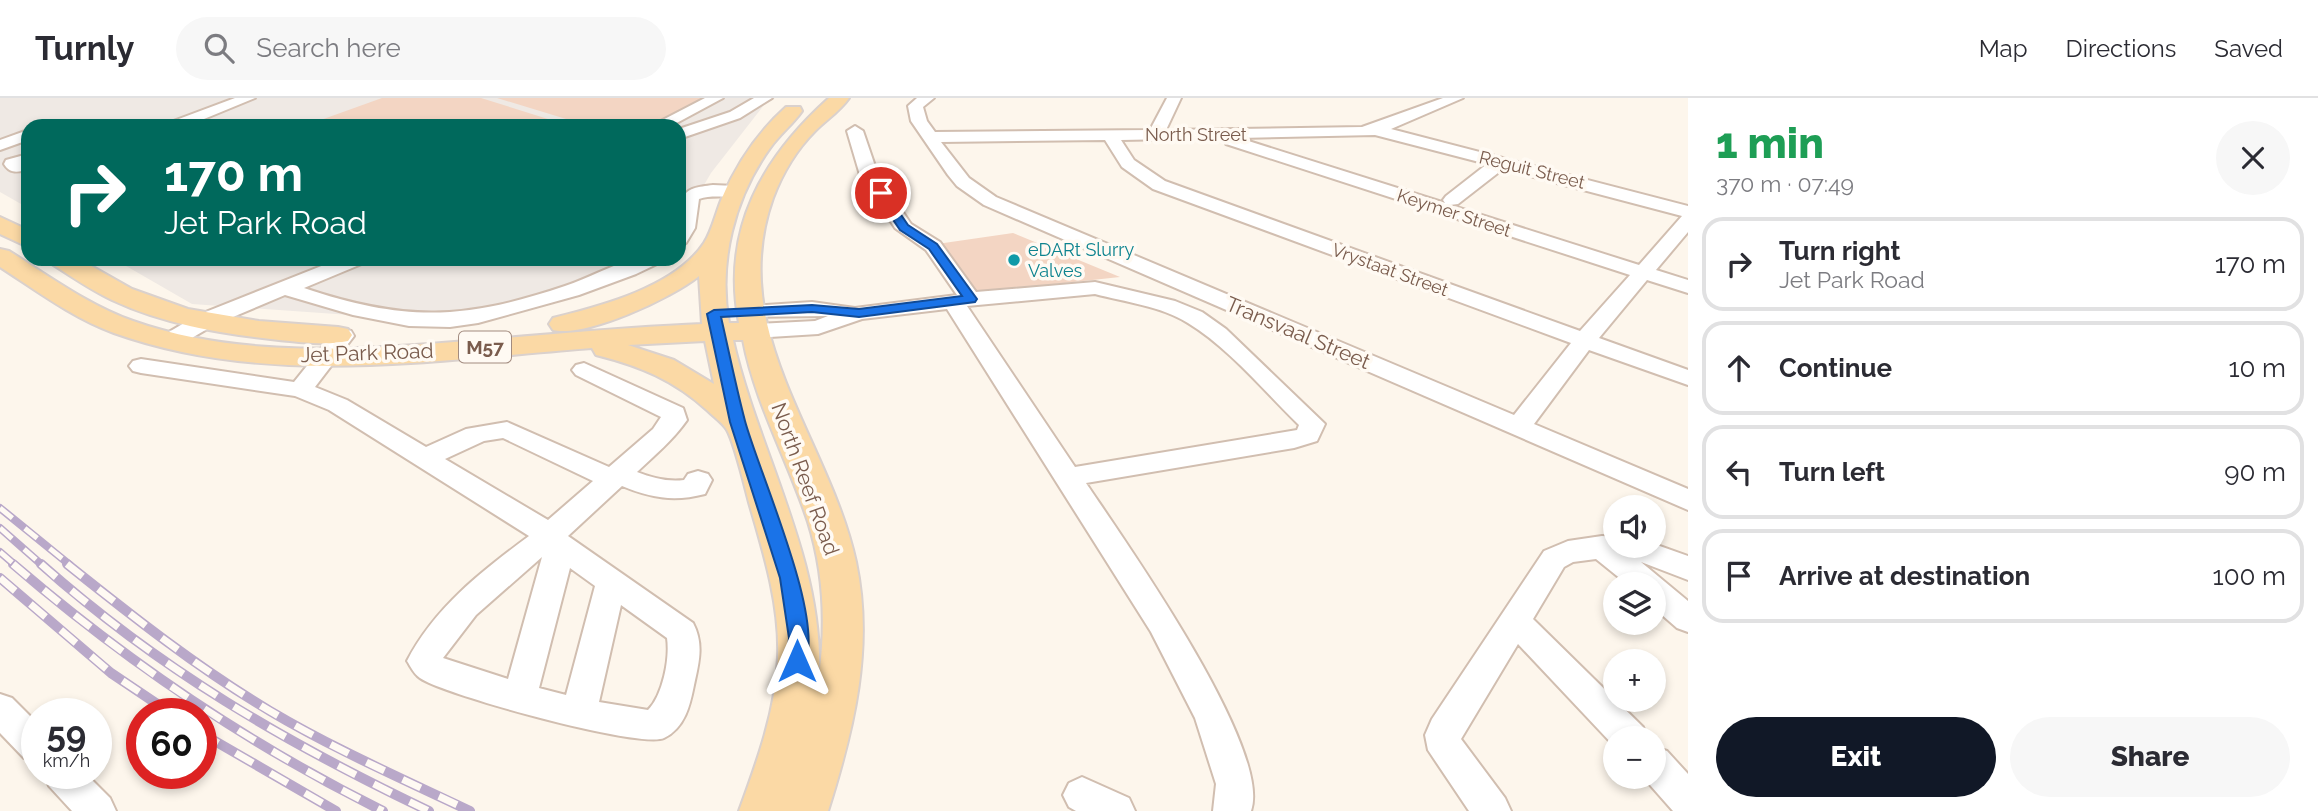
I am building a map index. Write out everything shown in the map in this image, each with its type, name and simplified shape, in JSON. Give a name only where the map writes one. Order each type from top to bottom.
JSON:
[{"type":"main road","points":[[753,321],[747,270],[751,229],[766,185],[787,148],[817,116],[840,98]]},
{"type":"main road","points":[[715,323],[712,267],[715,246],[735,191],[752,159],[769,136],[809,99]]},
{"type":"main road","points":[[0,224],[21,236]]},
{"type":"main road","points":[[560,333],[651,295],[682,277],[715,246]]},
{"type":"main road","name":"Jet Park Road","points":[[0,256],[109,321],[170,341],[276,356],[335,346],[753,321]]},
{"type":"main road","name":"Jet Park Road","points":[[74,266],[131,298],[206,320],[335,346]]},
{"type":"main road","name":"North Reef Road","points":[[753,321],[773,394],[832,541],[843,602],[842,653],[833,710],[820,767],[804,811]]},
{"type":"main road","name":"North Reef Road","points":[[715,323],[738,422],[790,578],[799,638],[795,684],[784,749],[763,811]]},
{"type":"main road","points":[[560,333],[668,366],[704,388],[738,422]]},
{"type":"street","points":[[192,119],[248,98]]},
{"type":"street","points":[[673,119],[716,98]]},
{"type":"street","points":[[686,132],[735,115],[765,98]]},
{"type":"street","name":"Transvaal Street","points":[[927,98],[917,103],[915,112],[963,182],[990,201],[1688,500]]},
{"type":"street","points":[[1155,135],[1174,98]]},
{"type":"street","name":"North Street","points":[[930,136],[1222,135],[1375,130],[1456,98]]},
{"type":"street","points":[[0,128],[21,133]]},
{"type":"street","name":"Reguit Street","points":[[1375,130],[1497,165],[1688,212]]},
{"type":"street","points":[[855,131],[869,175],[904,228],[933,246],[962,300],[1070,478],[1163,624],[1212,716],[1235,784],[1232,811]]},
{"type":"street","name":"Vrystaat Street","points":[[1110,135],[1128,163],[1159,185],[1688,378]]},
{"type":"street","name":"Keymer Street","points":[[1222,135],[1236,143],[1269,154],[1688,287]]},
{"type":"street","points":[[0,145],[21,138]]},
{"type":"street","points":[[1452,201],[1497,165],[1594,197]]},
{"type":"street","points":[[686,228],[688,201],[695,193],[709,190],[735,191]]},
{"type":"street","points":[[1518,427],[1584,341],[1688,220]]},
{"type":"street","points":[[170,341],[206,320],[339,266]]},
{"type":"street","points":[[284,288],[308,297],[404,318],[433,321],[535,302],[633,266]]},
{"type":"street","points":[[753,321],[818,327],[859,313],[1095,288],[1183,311],[1218,334],[1312,424],[1308,435],[1294,440],[1070,478]]},
{"type":"street","points":[[300,390],[335,346]]},
{"type":"street","points":[[141,366],[300,390],[338,405],[554,540],[682,632],[685,651],[671,710],[655,726],[519,699],[432,669],[424,662],[437,638],[474,593],[554,540],[614,477],[662,435],[674,420],[674,413],[584,370]]},
{"type":"street","points":[[425,458],[474,436],[495,430],[507,430],[614,477],[663,491],[682,491],[695,487],[698,480]]},
{"type":"street","points":[[519,699],[554,540]]},
{"type":"street","points":[[1492,811],[1446,750],[1442,740],[1443,731],[1457,714],[1554,559],[1562,553],[1602,547],[1628,547],[1650,552],[1688,569]]},
{"type":"street","points":[[1602,547],[1632,572]]},
{"type":"street","points":[[579,712],[612,582]]},
{"type":"street","points":[[1666,600],[1688,619]]},
{"type":"street","points":[[1515,621],[1618,726]]},
{"type":"street","points":[[0,709],[21,731]]},
{"type":"street","points":[[1666,776],[1688,800]]},
{"type":"street","points":[[76,789],[97,811]]},
{"type":"street","points":[[1082,794],[1116,811]]},
{"type":"shaded area","points":[[0,98],[775,98],[764,105],[711,173],[686,216],[686,119],[21,119],[21,204],[0,192]]},
{"type":"shaded area","points":[[126,266],[628,266],[522,305],[421,320],[192,304]]},
{"type":"building","points":[[382,98],[481,98],[548,119],[324,119]]},
{"type":"building","points":[[497,98],[712,98],[668,119],[566,119]]},
{"type":"building","name":"eDARt Slurry Valves","points":[[1013,233],[1120,277],[971,293],[937,244]]},
{"type":"railway","points":[[0,508],[70,565]]},
{"type":"railway","points":[[0,528],[42,565]]},
{"type":"railway","points":[[0,552],[15,565]]},
{"type":"railway","points":[[13,564],[100,635],[190,699],[284,758],[383,811]]},
{"type":"railway","points":[[41,564],[131,637],[226,701],[275,731],[429,811]]},
{"type":"railway","points":[[67,564],[191,659],[270,711],[344,751],[470,811]]},
{"type":"railway","points":[[0,578],[111,673],[148,698]]},
{"type":"railway","points":[[217,742],[336,811]]},
{"type":"place","name":"eDARt Slurry Valves","points":[[1014,260]]},
{"type":"route","points":[[797,661],[799,638],[790,578],[738,422],[714,314],[812,309],[859,313],[970,299],[933,246],[904,228],[881,193]]}]
